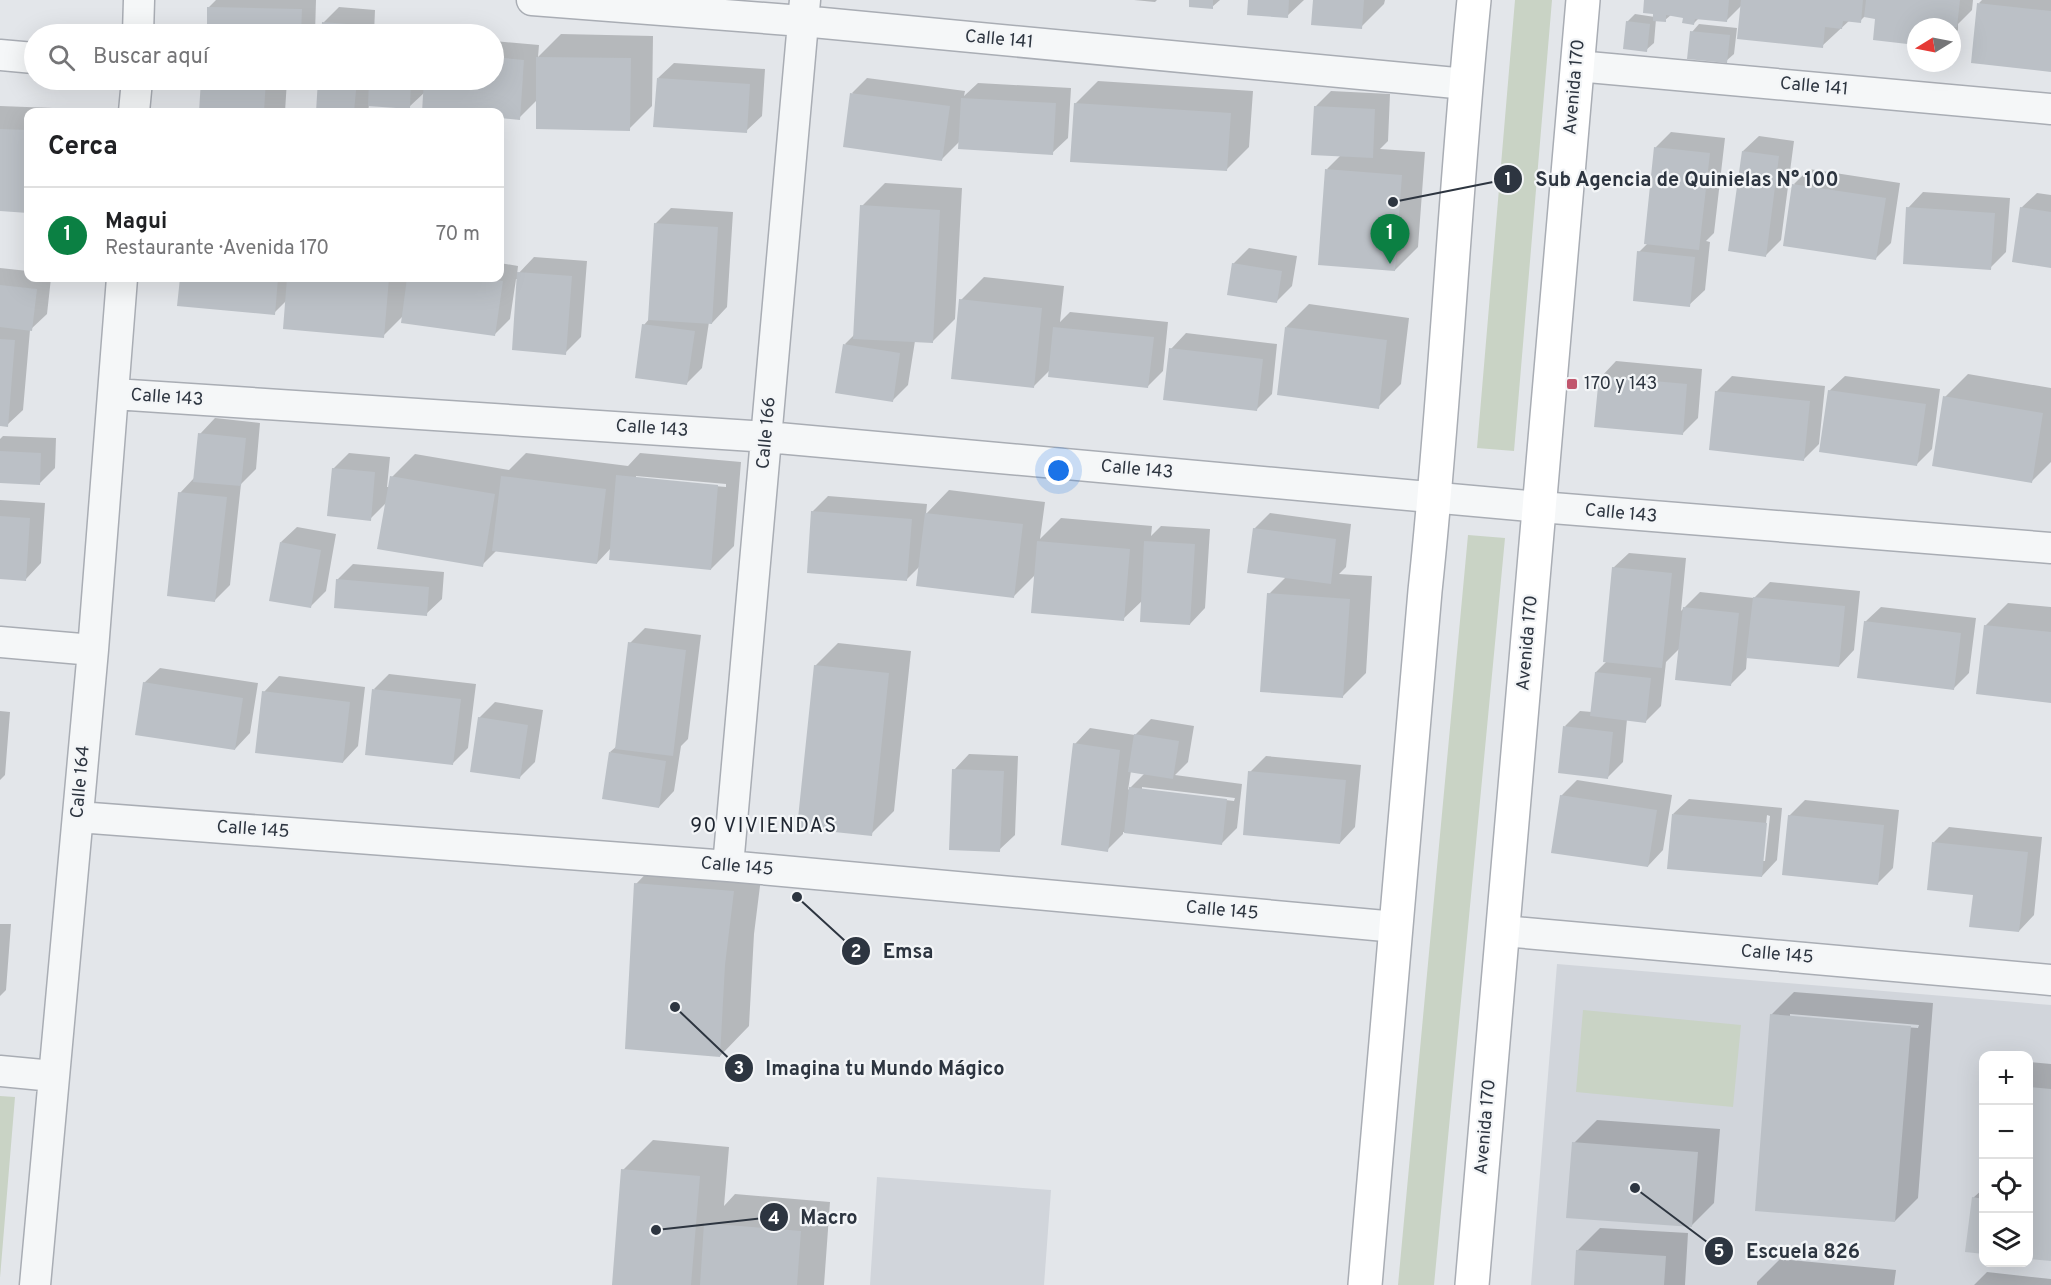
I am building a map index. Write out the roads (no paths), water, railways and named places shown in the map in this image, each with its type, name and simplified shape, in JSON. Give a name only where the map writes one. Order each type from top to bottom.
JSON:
[{"type":"main road","points":[[1365,1285],[1435,497],[1474,0]]},
{"type":"main road","name":"Avenida 170","points":[[1472,1285],[1583,0]]},
{"type":"street","points":[[138,24],[139,0]]},
{"type":"street","name":"Calle 141","points":[[532,0],[804,11],[1466,84]]},
{"type":"street","name":"Calle 166","points":[[728,866],[804,11]]},
{"type":"street","points":[[0,55],[24,57]]},
{"type":"street","name":"Calle 141","points":[[1577,66],[2051,109]]},
{"type":"street","points":[[134,108],[136,90]]},
{"type":"street","name":"Calle 164","points":[[34,1285],[93,650],[122,282]]},
{"type":"street","name":"Calle 143","points":[[114,394],[767,437],[1540,507],[2051,548]]},
{"type":"street","points":[[0,642],[93,650]]},
{"type":"street","name":"Calle 145","points":[[78,817],[728,866],[1396,927]]},
{"type":"street","name":"Calle 145","points":[[1503,931],[2051,980]]},
{"type":"street","points":[[0,1071],[53,1076]]},
{"type":"place","name":"Sub Agencia de Quinielas N° 100","points":[[1393,202]]},
{"type":"place","name":"Magui","points":[[1390,264]]},
{"type":"place","name":"170 y 143","points":[[1572,384]]},
{"type":"place","name":"Emsa","points":[[797,897]]},
{"type":"place","name":"Imagina tu Mundo Mágico","points":[[675,1007]]},
{"type":"place","name":"Escuela 826","points":[[1635,1188]]},
{"type":"place","name":"Macro","points":[[656,1230]]},
{"type":"district","name":"90 VIVIENDAS","points":[[764,827]]}]
